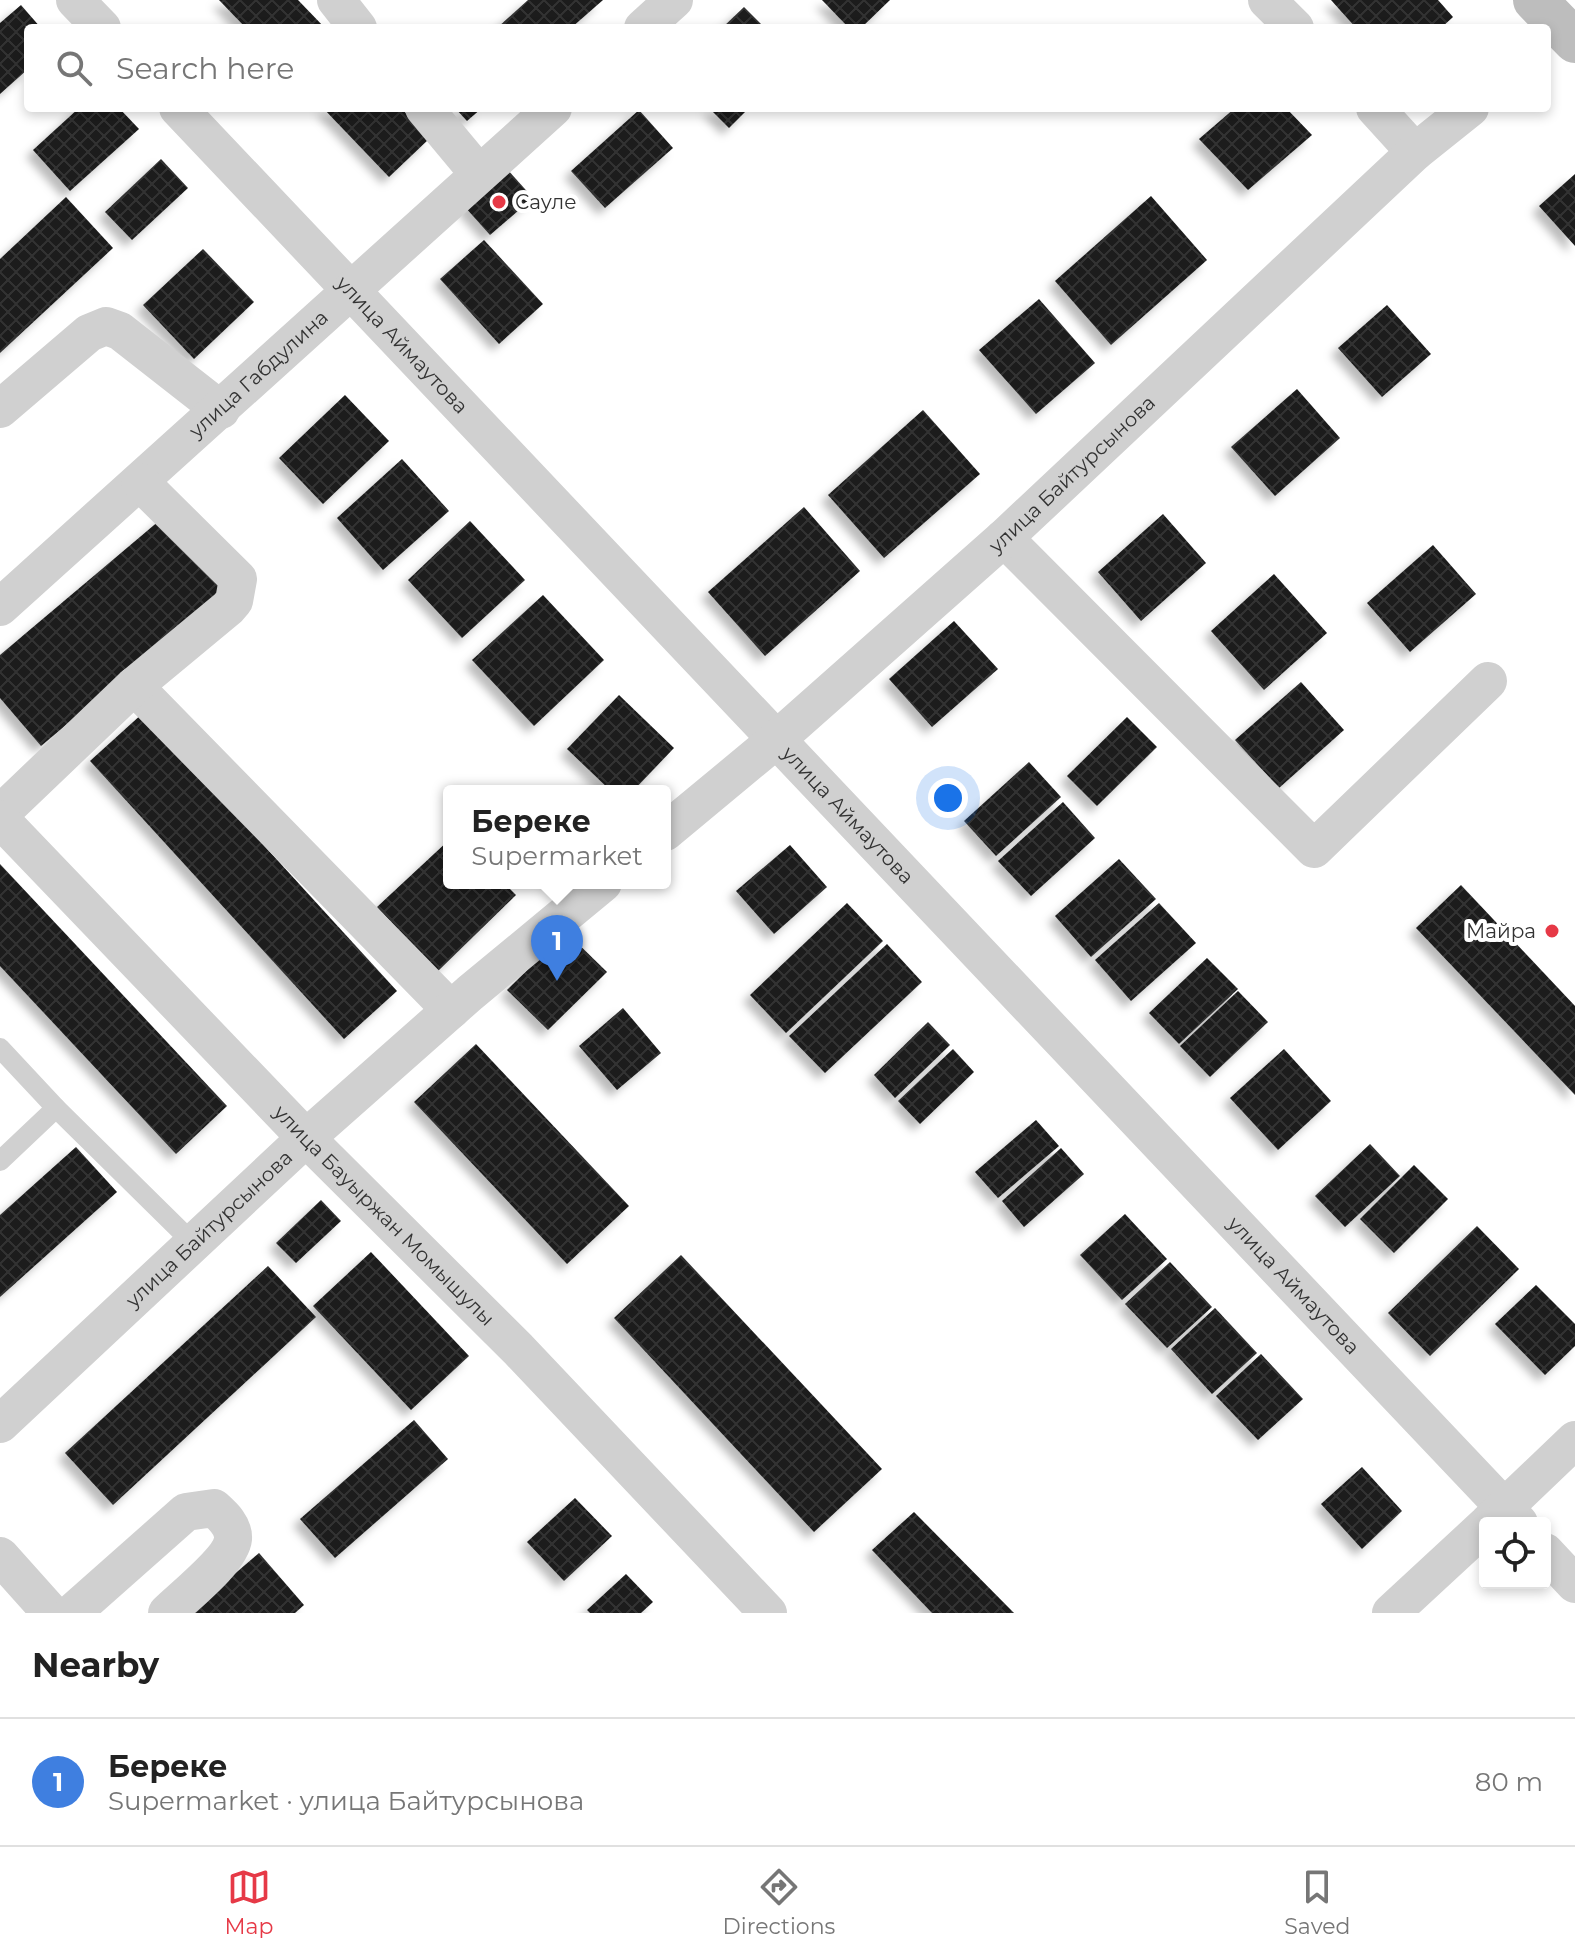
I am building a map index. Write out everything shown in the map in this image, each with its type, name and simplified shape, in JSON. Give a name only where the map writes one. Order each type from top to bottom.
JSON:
[{"type":"street","points":[[75,0],[98,24]]},
{"type":"street","points":[[336,0],[355,24]]},
{"type":"street","points":[[647,24],[674,0]]},
{"type":"street","points":[[1267,0],[1291,24]]},
{"type":"street","points":[[1535,0],[1566,36]]},
{"type":"street","name":"улица Аймаутова","points":[[182,112],[776,740],[1496,1517]]},
{"type":"street","points":[[427,112],[479,174]]},
{"type":"street","name":"улица Габдулина","points":[[1,605],[354,291],[549,112]]},
{"type":"street","points":[[1379,112],[1415,152]]},
{"type":"street","name":"улица Байтурсынова","points":[[671,827],[776,740],[1004,538],[1415,152],[1465,112]]},
{"type":"street","points":[[0,409],[89,333],[106,326],[120,331],[221,410]]},
{"type":"street","points":[[0,817],[134,686],[234,601],[238,579],[140,482]]},
{"type":"street","points":[[1004,538],[1314,849],[1488,681]]},
{"type":"street","points":[[134,686],[451,1010]]},
{"type":"street","name":"улица Бауыржан Момышулы","points":[[0,817],[306,1138],[518,1349],[768,1613]]},
{"type":"street","name":"улица Байтурсынова","points":[[0,1424],[306,1138],[451,1010],[596,889]]},
{"type":"street","points":[[1502,1517],[1575,1440]]},
{"type":"street","points":[[72,1613],[186,1512],[214,1508],[230,1525],[233,1539],[227,1555],[167,1613]]},
{"type":"street","points":[[1391,1613],[1479,1537]]},
{"type":"street","points":[[0,1556],[51,1613]]},
{"type":"street","points":[[1551,1558],[1575,1584]]},
{"type":"lane","points":[[0,1048],[56,1108],[193,1243]]},
{"type":"lane","points":[[0,1161],[56,1108]]},
{"type":"building","points":[[219,0],[298,0],[321,24],[242,24]]},
{"type":"building","points":[[528,0],[603,0],[576,24],[501,24]]},
{"type":"building","points":[[822,0],[890,0],[865,24],[845,24]]},
{"type":"building","points":[[1331,0],[1438,0],[1453,17],[1445,24],[1352,24]]},
{"type":"building","points":[[21,5],[38,24],[24,24],[24,73],[0,94],[0,23]]},
{"type":"building","points":[[744,7],[761,24],[726,24]]},
{"type":"building","points":[[75,112],[123,112],[139,129],[70,191],[33,150]]},
{"type":"building","points":[[327,112],[405,112],[430,138],[389,177]]},
{"type":"building","points":[[459,112],[477,112],[467,121]]},
{"type":"building","points":[[637,112],[641,112],[673,148],[605,208],[571,171]]},
{"type":"building","points":[[713,112],[745,112],[729,128]]},
{"type":"building","points":[[1230,112],[1290,112],[1312,135],[1248,190],[1199,139]]},
{"type":"building","points":[[161,159],[188,188],[132,240],[105,212]]},
{"type":"building","name":"Сауле","points":[[507,169],[533,198],[490,235],[464,206]]},
{"type":"building","points":[[1575,174],[1575,246],[1539,206]]},
{"type":"building","points":[[1151,196],[1207,260],[1111,345],[1055,281]]},
{"type":"building","points":[[66,197],[113,248],[0,353],[0,259]]},
{"type":"building","points":[[484,240],[543,304],[499,344],[440,279]]},
{"type":"building","points":[[203,249],[254,302],[194,359],[143,305]]},
{"type":"building","points":[[1039,299],[1095,363],[1036,414],[979,350]]},
{"type":"building","points":[[1387,305],[1431,354],[1382,397],[1338,348]]},
{"type":"building","points":[[1297,389],[1340,438],[1275,496],[1231,447]]},
{"type":"building","points":[[345,395],[389,441],[323,504],[279,458]]},
{"type":"building","points":[[923,410],[980,474],[884,558],[828,495]]},
{"type":"building","points":[[402,459],[449,511],[383,570],[337,518]]},
{"type":"building","points":[[804,507],[860,571],[765,656],[708,592]]},
{"type":"building","points":[[1163,514],[1206,563],[1141,621],[1098,572]]},
{"type":"building","points":[[166,515],[229,588],[41,746],[0,698],[0,655]]},
{"type":"building","points":[[470,521],[525,580],[462,638],[408,580]]},
{"type":"building","points":[[1433,545],[1476,594],[1410,652],[1367,603]]},
{"type":"building","points":[[1274,574],[1327,633],[1264,690],[1211,631]]},
{"type":"building","points":[[543,595],[604,660],[534,726],[472,660]]},
{"type":"building","points":[[954,621],[998,669],[932,727],[889,679]]},
{"type":"building","points":[[1301,682],[1344,730],[1279,788],[1235,740]]},
{"type":"building","points":[[619,695],[674,748],[639,785],[605,785],[567,749]]},
{"type":"building","points":[[143,713],[397,991],[344,1039],[90,761]]},
{"type":"building","points":[[1127,717],[1157,747],[1097,806],[1067,776]]},
{"type":"building","points":[[1029,762],[1061,797],[996,856],[964,821]]},
{"type":"building","points":[[1063,802],[1095,838],[1031,896],[998,861]]},
{"type":"building","points":[[790,845],[827,887],[774,934],[736,891]]},
{"type":"building","points":[[443,846],[443,889],[510,889],[516,895],[437,972],[377,907]]},
{"type":"building","points":[[1119,859],[1156,899],[1091,957],[1055,916]]},
{"type":"building","points":[[0,864],[227,1106],[176,1154],[0,966]]},
{"type":"building","points":[[1461,885],[1575,1006],[1575,1095],[1416,928]]},
{"type":"building","points":[[847,903],[883,941],[786,1033],[750,995]]},
{"type":"building","points":[[1159,903],[1196,943],[1131,1001],[1095,960]]},
{"type":"building","points":[[566,932],[607,972],[548,1030],[507,990]]},
{"type":"building","points":[[887,944],[922,982],[825,1073],[789,1036]]},
{"type":"building","points":[[1207,958],[1238,989],[1179,1044],[1149,1013]]},
{"type":"building","points":[[1238,991],[1268,1022],[1210,1077],[1180,1046]]},
{"type":"building","points":[[623,1008],[661,1053],[617,1090],[579,1046]]},
{"type":"building","points":[[928,1022],[950,1045],[895,1098],[874,1075]]},
{"type":"building","points":[[476,1044],[629,1206],[567,1264],[414,1102]]},
{"type":"building","points":[[953,1049],[974,1072],[920,1124],[898,1101]]},
{"type":"building","points":[[1284,1049],[1331,1101],[1278,1150],[1230,1098]]},
{"type":"building","points":[[1036,1120],[1059,1146],[998,1198],[975,1172]]},
{"type":"building","points":[[1370,1144],[1400,1176],[1345,1227],[1315,1196]]},
{"type":"building","points":[[76,1147],[117,1192],[0,1297],[0,1215]]},
{"type":"building","points":[[1061,1148],[1084,1174],[1024,1227],[1002,1201]]},
{"type":"building","points":[[1414,1165],[1448,1199],[1394,1253],[1360,1219]]},
{"type":"building","points":[[321,1200],[341,1221],[296,1263],[276,1243]]},
{"type":"building","points":[[1125,1214],[1167,1259],[1122,1300],[1080,1255]]},
{"type":"building","points":[[1477,1226],[1519,1269],[1430,1356],[1388,1313]]},
{"type":"building","points":[[371,1252],[469,1356],[411,1410],[313,1306]]},
{"type":"building","points":[[681,1255],[882,1469],[814,1532],[614,1318]]},
{"type":"building","points":[[1170,1262],[1212,1307],[1167,1348],[1125,1304]]},
{"type":"building","points":[[268,1266],[316,1317],[113,1505],[65,1453]]},
{"type":"building","points":[[1536,1285],[1575,1324],[1575,1346],[1545,1375],[1495,1324]]},
{"type":"building","points":[[1215,1308],[1257,1353],[1212,1394],[1171,1349]]},
{"type":"building","points":[[1261,1354],[1303,1399],[1258,1440],[1216,1396]]},
{"type":"building","points":[[414,1420],[448,1459],[335,1558],[300,1519]]},
{"type":"building","points":[[1362,1467],[1402,1511],[1362,1549],[1321,1504]]},
{"type":"building","points":[[575,1498],[612,1536],[564,1581],[527,1542]]},
{"type":"building","points":[[914,1512],[1014,1613],[932,1613],[872,1550]]},
{"type":"building","points":[[259,1553],[304,1605],[295,1613],[189,1613]]},
{"type":"building","points":[[626,1574],[653,1602],[641,1613],[590,1613],[587,1610]]},
{"type":"place","name":"Сауле","points":[[499,202]]},
{"type":"place","name":"Майра","points":[[1552,931]]},
{"type":"place","name":"Береке","points":[[557,981]]}]
